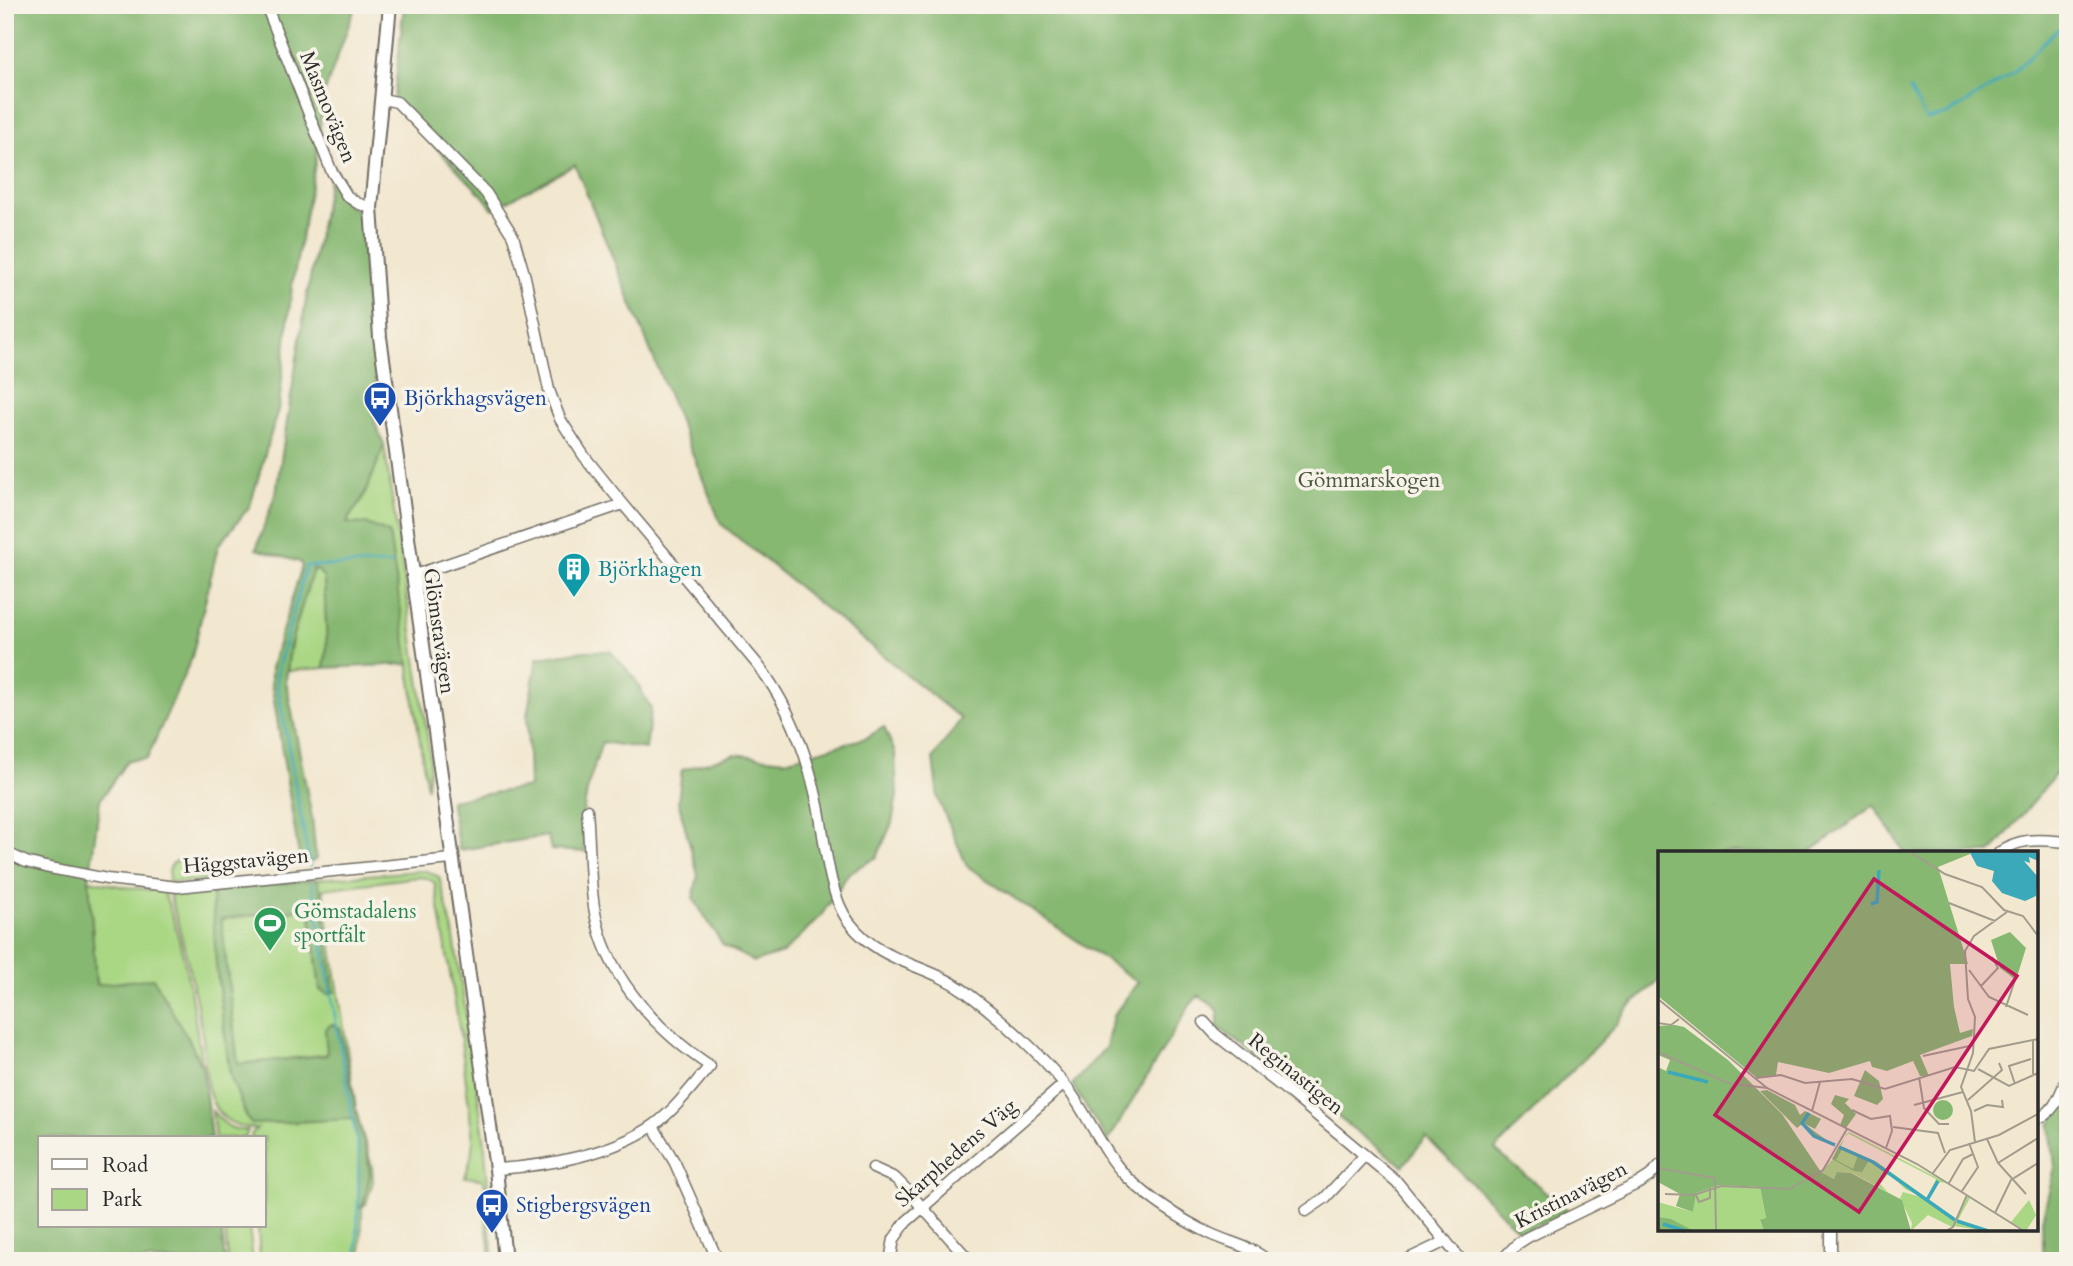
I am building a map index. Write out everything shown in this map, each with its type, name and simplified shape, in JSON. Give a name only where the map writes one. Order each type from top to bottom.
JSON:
[{"type":"main road","name":"Glömstavägen","points":[[390,5],[371,208],[380,337],[496,1169],[505,1261]]},
{"type":"street","name":"Masmovägen","points":[[266,5],[331,170],[344,193],[357,203],[371,208]]},
{"type":"street","points":[[382,99],[397,102],[486,193],[518,248],[554,409],[584,456],[758,665],[779,697],[809,771],[837,896],[848,920],[883,953],[964,990],[1030,1048],[1064,1084],[1117,1165],[1136,1185],[1197,1227],[1253,1250],[1268,1261]]},
{"type":"street","points":[[412,576],[623,504]]},
{"type":"street","points":[[496,1169],[570,1160],[627,1139],[653,1126],[710,1066],[658,1025],[612,964],[596,922],[587,810]]},
{"type":"street","points":[[2001,851],[2007,846],[2024,841],[2068,842]]},
{"type":"street","name":"Häggstavägen","points":[[5,852],[45,867],[107,879],[178,887],[278,879],[451,859]]},
{"type":"street","name":"Reginastigen","points":[[1204,1022],[1214,1034],[1396,1182],[1462,1261]]},
{"type":"street","points":[[2038,1118],[2044,1117],[2051,1109],[2068,1076]]},
{"type":"street","name":"Skarphedens Väg","points":[[890,1261],[894,1240],[922,1207],[1064,1084]]},
{"type":"street","points":[[653,1126],[675,1163],[718,1261]]},
{"type":"street","points":[[1306,1211],[1325,1198],[1365,1155]]},
{"type":"street","name":"Kristinavägen","points":[[1501,1261],[1521,1241],[1639,1183],[1658,1167]]},
{"type":"street","points":[[873,1168],[895,1178],[970,1261]]},
{"type":"street","points":[[1831,1231],[1831,1261]]},
{"type":"street","points":[[1404,1261],[1446,1241]]},
{"type":"green space","points":[[5,5],[356,5],[324,94],[316,159],[292,286],[279,406],[250,506],[218,546],[192,657],[147,759],[128,760],[100,800],[89,880],[96,985],[153,978],[199,1063],[202,1063],[211,1136],[38,1136],[38,1228],[221,1228],[225,1261],[5,1261]]},
{"type":"green space","name":"Gömmarskogen","points":[[404,5],[2068,5],[2068,759],[1993,851],[1904,851],[1874,805],[1812,851],[1658,851],[1658,981],[1626,1010],[1615,1026],[1495,1150],[1569,1211],[1529,1228],[1522,1234],[1426,1137],[1403,1166],[1218,1027],[1218,1010],[1199,995],[1190,1005],[1108,1141],[1072,1085],[1106,1047],[1113,1016],[1138,982],[967,866],[938,799],[933,758],[961,719],[721,524],[575,165],[493,209],[393,106]]},
{"type":"green space","points":[[329,181],[343,200],[363,216],[366,315],[376,369],[374,420],[384,445],[365,493],[347,523],[367,524],[389,533],[409,664],[324,668],[327,647],[324,579],[319,571],[313,569],[290,646],[286,681],[312,818],[316,859],[308,864],[301,862],[298,850],[271,682],[271,667],[302,566],[300,562],[256,549],[276,492],[306,300]]},
{"type":"green space","points":[[384,445],[426,726],[430,760],[427,789],[389,533],[347,523],[365,493]]},
{"type":"green space","points":[[313,569],[319,571],[324,579],[327,647],[324,668],[286,671],[294,630]]},
{"type":"green space","points":[[585,651],[610,651],[634,677],[651,709],[646,749],[602,742],[588,786],[582,819],[585,852],[551,850],[548,836],[459,850],[450,800],[529,787],[527,716],[537,658]]},
{"type":"green space","points":[[884,727],[895,753],[897,796],[892,823],[877,857],[849,873],[820,917],[783,953],[754,962],[723,945],[693,898],[698,875],[678,801],[682,770],[734,754],[785,760],[866,738]]},
{"type":"green space","points":[[181,859],[227,877],[169,882],[170,868],[174,862]]},
{"type":"green space","name":"Gömstadalens sportfält","points":[[427,871],[439,877],[453,931],[484,1137],[488,1216],[494,1261],[486,1224],[485,1184],[481,1179],[465,1177],[473,1140],[460,1033],[435,883],[427,878],[323,889],[356,1112],[350,1086],[328,1054],[238,1065],[221,919],[310,908],[320,990],[328,994],[323,913],[317,879]]},
{"type":"green space","points":[[317,879],[334,992],[328,994],[320,990],[310,908],[221,919],[238,1064],[327,1055],[325,1029],[332,1024],[340,1028],[370,1175],[363,1206],[358,1208],[359,1154],[354,1119],[252,1124],[248,1120],[230,1075],[216,964],[212,892]]},
{"type":"green space","points":[[89,880],[163,891],[184,960],[200,1048],[200,1064],[171,1012],[96,985]]},
{"type":"green space","points":[[211,890],[216,964],[230,1075],[248,1120],[252,1124],[354,1118],[359,1154],[358,1207],[362,1207],[361,1261],[260,1261],[258,1228],[266,1228],[266,1136],[251,1136],[257,1128],[237,1125],[225,1119],[210,1097],[196,1002],[169,893]]},
{"type":"green space","points":[[2068,1094],[2068,1261],[2044,1261],[2042,1220],[2055,1167],[2050,1125]]},
{"type":"green space","points":[[212,1111],[232,1128],[248,1130],[246,1136],[215,1136]]},
{"type":"green space","points":[[360,1125],[372,1167],[373,1181],[363,1206],[370,1175]]},
{"type":"green space","points":[[225,1228],[249,1228],[253,1261],[228,1261]]},
{"type":"waterway","points":[[1910,90],[1926,119],[1948,114],[2012,74],[2056,30],[2068,25]]},
{"type":"waterway","points":[[310,867],[277,685],[277,671],[306,566],[392,564]]},
{"type":"waterway","points":[[312,883],[359,1154],[357,1261]]},
{"type":"place","name":"Björkhagsvägen","points":[[380,428]]},
{"type":"place","name":"Björkhagen","points":[[574,599]]},
{"type":"place","name":"Gömstadalens sportfält","points":[[270,953]]},
{"type":"place","name":"Stigbergsvägen","points":[[492,1235]]}]
